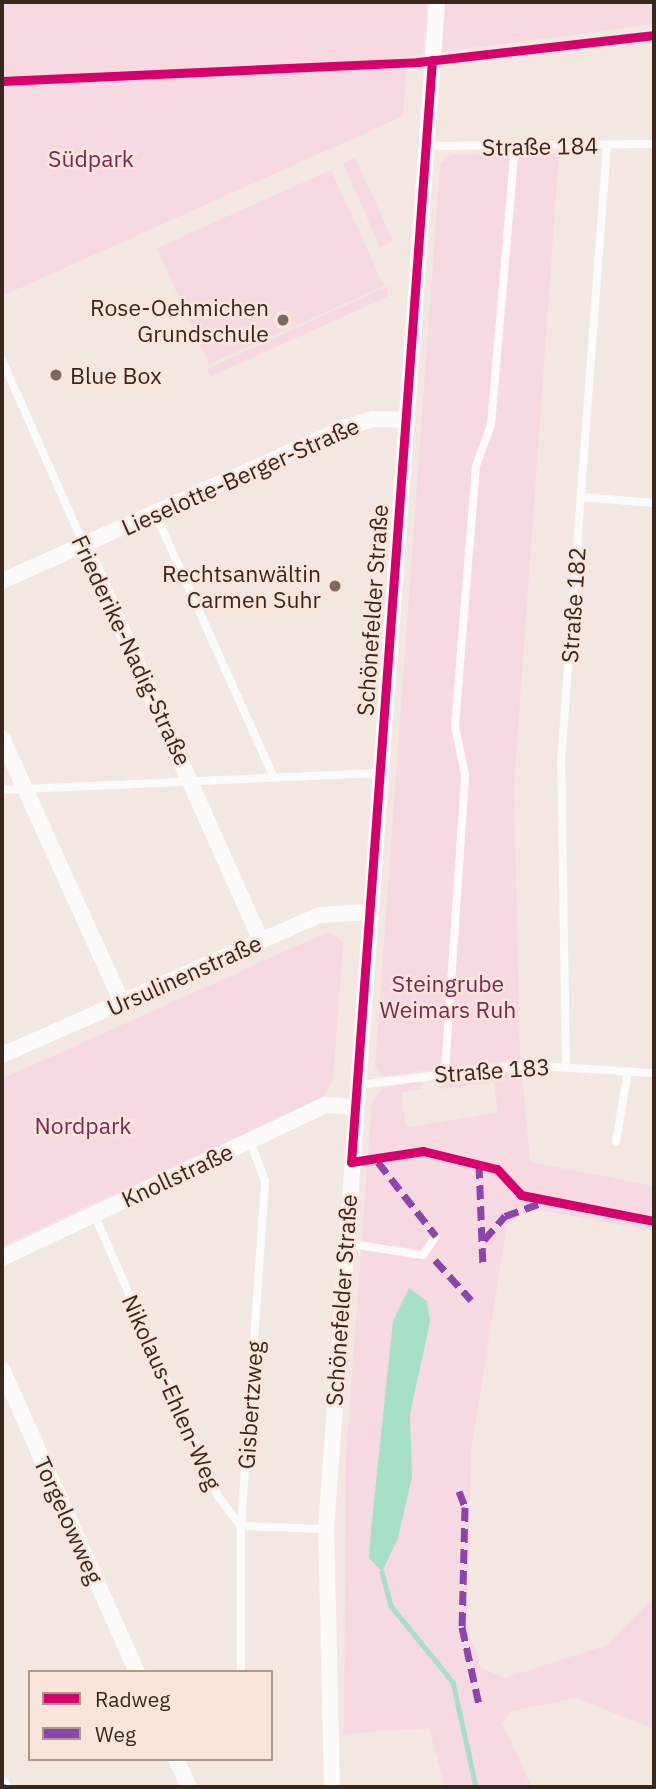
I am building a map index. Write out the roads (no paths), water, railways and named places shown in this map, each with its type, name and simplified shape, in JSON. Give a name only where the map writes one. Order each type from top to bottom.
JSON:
[{"type":"street","name":"Schönefelder Straße","points":[[332,1787],[326,1529],[356,1085],[437,2]]},
{"type":"street","name":"Lieselotte-Berger-Straße","points":[[2,581],[346,427],[373,419],[405,420]]},
{"type":"street","name":"Friederike-Nadig-Straße","points":[[83,545],[192,779],[261,940]]},
{"type":"street","points":[[2,737],[122,1003]]},
{"type":"street","name":"Ursulinenstraße","points":[[2,1055],[326,913],[369,912]]},
{"type":"street","name":"Knollstraße","points":[[2,1258],[326,1105],[355,1107]]},
{"type":"street","name":"Torgelowweg","points":[[2,1369],[136,1670]]},
{"type":"street","points":[[177,1761],[189,1787]]},
{"type":"lane","name":"Straße 184","points":[[425,146],[654,144]]},
{"type":"lane","name":"Straße 182","points":[[566,1066],[559,811],[607,145]]},
{"type":"lane","points":[[445,1071],[465,775],[455,726],[476,466],[491,425],[515,146]]},
{"type":"lane","name":"Friederike-Nadig-Straße","points":[[2,360],[83,545]]},
{"type":"lane","points":[[581,497],[654,503]]},
{"type":"lane","points":[[155,513],[273,776]]},
{"type":"lane","points":[[2,790],[192,779],[379,773]]},
{"type":"lane","name":"Straße 183","points":[[356,1085],[445,1071],[566,1066],[654,1073]]},
{"type":"lane","points":[[617,1141],[628,1071]]},
{"type":"lane","name":"Gisbertzweg","points":[[241,1670],[241,1526],[265,1181],[250,1141]]},
{"type":"lane","name":"Nikolaus-Ehlen-Weg","points":[[93,1214],[218,1496],[241,1526]]},
{"type":"lane","points":[[345,1243],[423,1255],[436,1236]]},
{"type":"lane","points":[[241,1526],[326,1529]]},
{"type":"waterway","points":[[382,1572],[391,1606],[453,1682],[476,1787]]},
{"type":"place","name":"Rose-Oehmichen Grundschule","points":[[283,320]]},
{"type":"place","name":"Blue Box","points":[[56,375]]},
{"type":"place","name":"Rechtsanwältin Carmen Suhr","points":[[335,586]]},
{"type":"park label","name":"Südpark","points":[[91,158]]},
{"type":"park label","name":"Steingrube Weimars Ruh","points":[[448,996]]},
{"type":"park label","name":"Nordpark","points":[[83,1125]]}]
